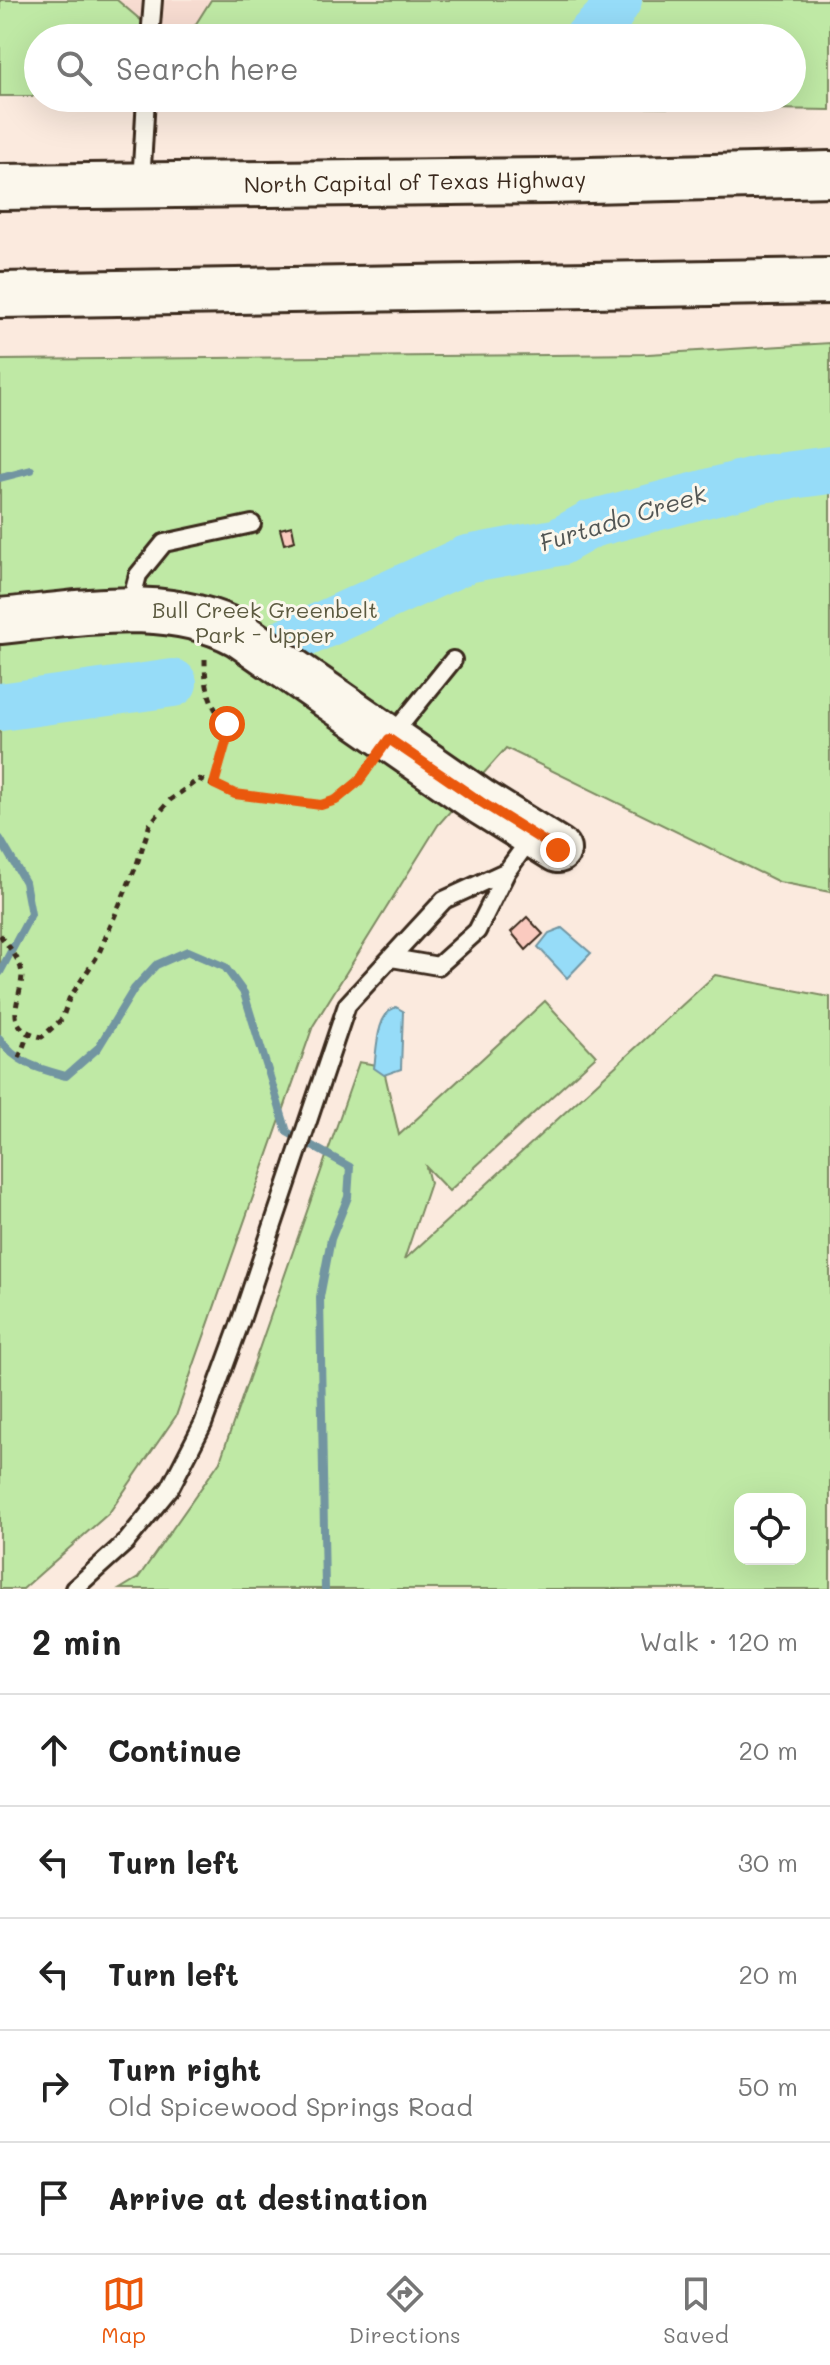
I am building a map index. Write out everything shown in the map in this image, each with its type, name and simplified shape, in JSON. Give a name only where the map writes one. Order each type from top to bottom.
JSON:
[{"type":"main road","name":"North Capital of Texas Highway","points":[[0,187],[564,181],[830,174]]},
{"type":"main road","points":[[0,295],[830,281]]},
{"type":"main road","points":[[0,621],[129,611],[187,614],[215,621],[239,634],[545,843]]},
{"type":"lane","points":[[151,24],[153,0]]},
{"type":"lane","points":[[140,186],[145,112]]},
{"type":"lane","points":[[129,611],[138,575],[164,543],[252,524]]},
{"type":"lane","points":[[389,739],[453,660]]},
{"type":"lane","points":[[74,1589],[126,1542],[170,1488],[203,1424],[347,1005],[444,900],[507,871],[545,843]]},
{"type":"lane","points":[[392,958],[438,966],[477,931],[507,871]]},
{"type":"path","points":[[205,659],[205,684],[211,704],[230,728],[214,784]]},
{"type":"path","points":[[0,935],[21,966],[22,976],[14,1006],[17,1022],[28,1034],[42,1037],[62,1019],[69,999],[98,955],[137,864],[150,824],[170,800],[199,779],[235,794],[321,805],[336,800],[359,781],[389,739]]},
{"type":"path","points":[[19,1058],[28,1034]]},
{"type":"shaded area","points":[[117,0],[211,0],[196,24],[145,24]]},
{"type":"green space","points":[[0,0],[117,0],[145,24],[24,24],[24,96],[0,96]]},
{"type":"green space","points":[[211,0],[830,0],[830,110],[806,110],[806,24],[196,24]]},
{"type":"green space","name":"Bull Creek Greenbelt Park - Upper","points":[[830,343],[830,892],[779,882],[506,748],[438,825],[313,1026],[176,1416],[109,1513],[23,1589],[0,1589],[0,360],[648,354]]},
{"type":"green space","points":[[715,975],[830,997],[830,1589],[120,1589],[138,1578],[220,1461],[359,1062],[383,1066],[399,1135],[545,1001],[596,1056],[449,1191],[426,1167],[430,1183],[404,1260]]},
{"type":"water","points":[[562,928],[591,953],[567,978],[538,947],[549,933]]},
{"type":"water","points":[[396,1007],[403,1011],[401,1069],[384,1075],[374,1068],[379,1033],[385,1017]]},
{"type":"building","points":[[292,526],[295,541],[284,544],[280,529]]},
{"type":"building","points":[[527,917],[543,934],[526,950],[511,932]]},
{"type":"waterway","points":[[602,24],[618,0]]},
{"type":"waterway","points":[[0,478],[31,470]]},
{"type":"waterway","name":"Furtado Creek","points":[[288,641],[467,559],[559,542],[591,524],[761,479],[830,470]]},
{"type":"waterway","name":"Furtado Creek","points":[[0,707],[173,683]]},
{"type":"waterway","points":[[0,839],[25,882],[31,914],[0,972]]},
{"type":"waterway","points":[[0,1039],[21,1059],[38,1068],[66,1076],[98,1048],[134,989],[156,965],[188,951],[225,967],[244,993],[287,1132],[350,1167],[348,1197],[331,1239],[320,1297],[325,1589]]},
{"type":"route","points":[[227,724],[230,728],[214,784],[235,794],[321,805],[336,800],[359,781],[389,739],[558,850]]}]
